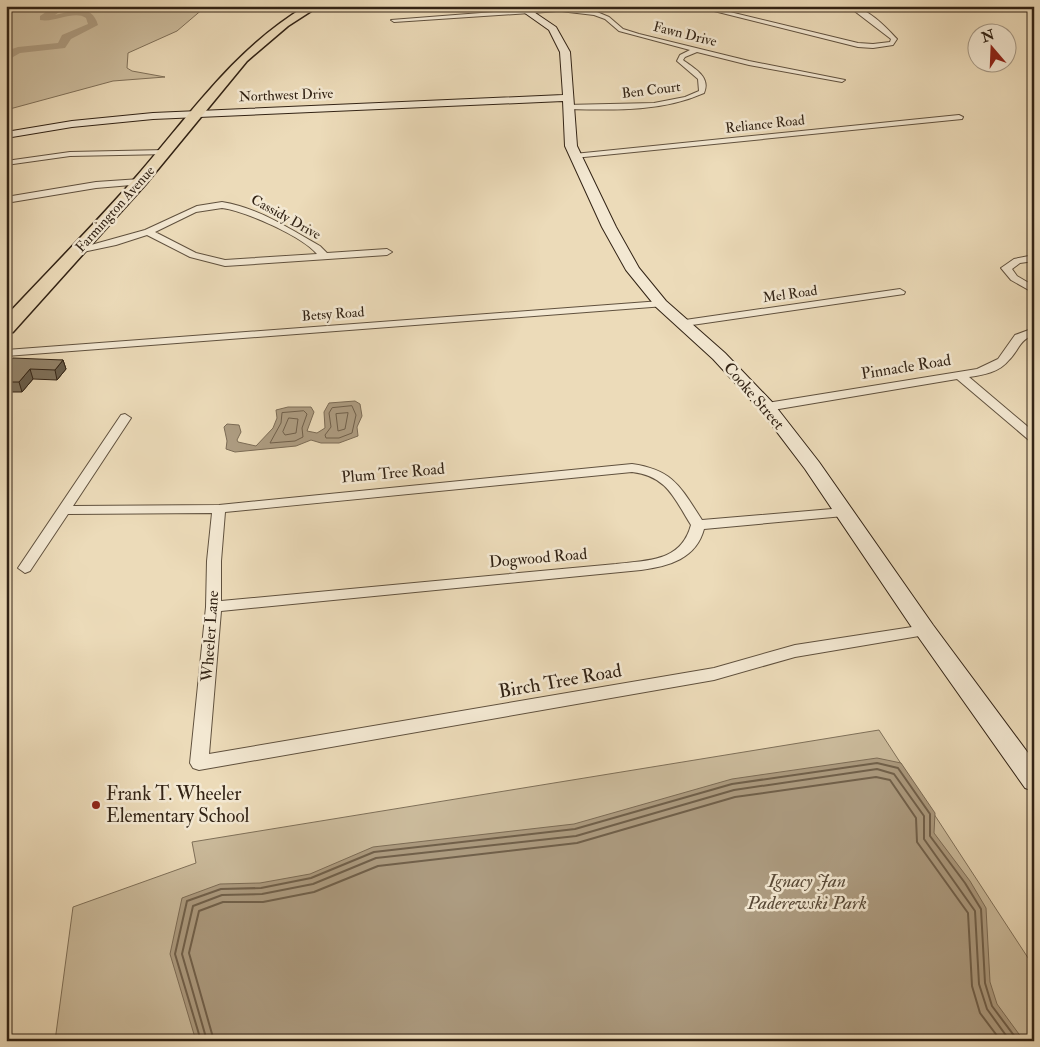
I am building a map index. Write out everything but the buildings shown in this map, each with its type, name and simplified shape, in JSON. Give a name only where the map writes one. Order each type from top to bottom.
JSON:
[{"type":"highway","name":"Farmington Avenue","points":[[8,325],[140,182],[255,47],[284,24],[314,6]]},
{"type":"main road","name":"Cooke Street","points":[[523,8],[553,29],[565,52],[569,134],[574,156],[633,270],[662,304],[685,323],[767,407],[844,512],[925,630],[1034,781]]},
{"type":"main road","name":"Northwest Drive","points":[[6,135],[95,121],[199,114],[568,103]]},
{"type":"street","points":[[697,6],[858,45],[873,46],[893,43],[894,39],[889,34],[866,14],[851,6]]},
{"type":"street","name":"Fawn Drive","points":[[394,20],[460,18],[523,8],[560,9],[595,13],[607,18],[622,30],[749,63],[842,80]]},
{"type":"street","name":"Ben Court","points":[[568,103],[627,107],[692,97],[702,92],[705,85],[703,79],[680,61],[682,56],[696,50]]},
{"type":"street","name":"Reliance Road","points":[[574,156],[958,117]]},
{"type":"street","points":[[6,163],[70,154],[166,152]]},
{"type":"street","points":[[6,200],[96,185],[140,182]]},
{"type":"street","name":"Cassidy Drive","points":[[78,250],[113,243],[148,232],[191,211],[208,206],[229,204],[244,208],[317,248],[324,256]]},
{"type":"street","name":"Cassidy Drive","points":[[148,232],[190,255],[205,261],[225,263],[387,252]]},
{"type":"street","points":[[1034,258],[1017,260],[1006,268],[1014,278],[1034,290]]},
{"type":"street","name":"Mel Road","points":[[685,323],[900,292]]},
{"type":"street","name":"Betsy Road","points":[[6,353],[662,304]]},
{"type":"street","name":"Pinnacle Road","points":[[767,407],[979,372],[997,365],[1007,355],[1013,341],[1019,336],[1034,330]]},
{"type":"street","points":[[959,375],[1033,437]]},
{"type":"street","points":[[25,568],[125,418]]},
{"type":"street","name":"Plum Tree Road","points":[[64,510],[218,509],[632,468],[649,469],[667,478],[698,525]]},
{"type":"street","name":"Wheeler Lane","points":[[199,763],[214,607],[214,561],[218,509]]},
{"type":"street","points":[[698,525],[844,512]]},
{"type":"street","name":"Dogwood Road","points":[[214,607],[616,568],[664,561],[683,554],[691,547],[697,537],[698,525]]},
{"type":"street","name":"Birch Tree Road","points":[[199,763],[714,674],[795,651],[925,630]]},
{"type":"green space","points":[[6,6],[202,6],[204,8],[177,31],[128,53],[127,68],[132,71],[165,77],[113,81],[6,110]]},
{"type":"green space","name":"Ignacy Jan Paderewski Park","points":[[879,730],[1034,967],[1034,1041],[55,1041],[73,907],[196,863],[192,842]]},
{"type":"water","points":[[355,401],[360,404],[362,416],[357,427],[358,436],[339,443],[321,443],[311,440],[296,446],[235,452],[226,449],[227,441],[224,427],[227,424],[239,425],[241,432],[237,440],[238,442],[256,446],[273,428],[277,418],[276,410],[288,407],[311,407],[314,412],[307,431],[317,433],[325,428],[324,412],[329,403]]},
{"type":"water","name":"Ignacy Jan Paderewski Park","points":[[877,758],[901,763],[935,813],[934,833],[970,881],[986,908],[990,982],[997,1004],[1024,1041],[196,1041],[170,954],[182,898],[220,884],[260,883],[310,874],[373,847],[574,824],[732,779]]},
{"type":"waterway","points":[[6,58],[8,54],[18,50],[61,46],[64,44],[66,37],[93,25],[91,17],[80,12],[56,18],[44,18],[62,6]]},
{"type":"place","name":"Frank T. Wheeler Elementary School","points":[[96,805]]}]
